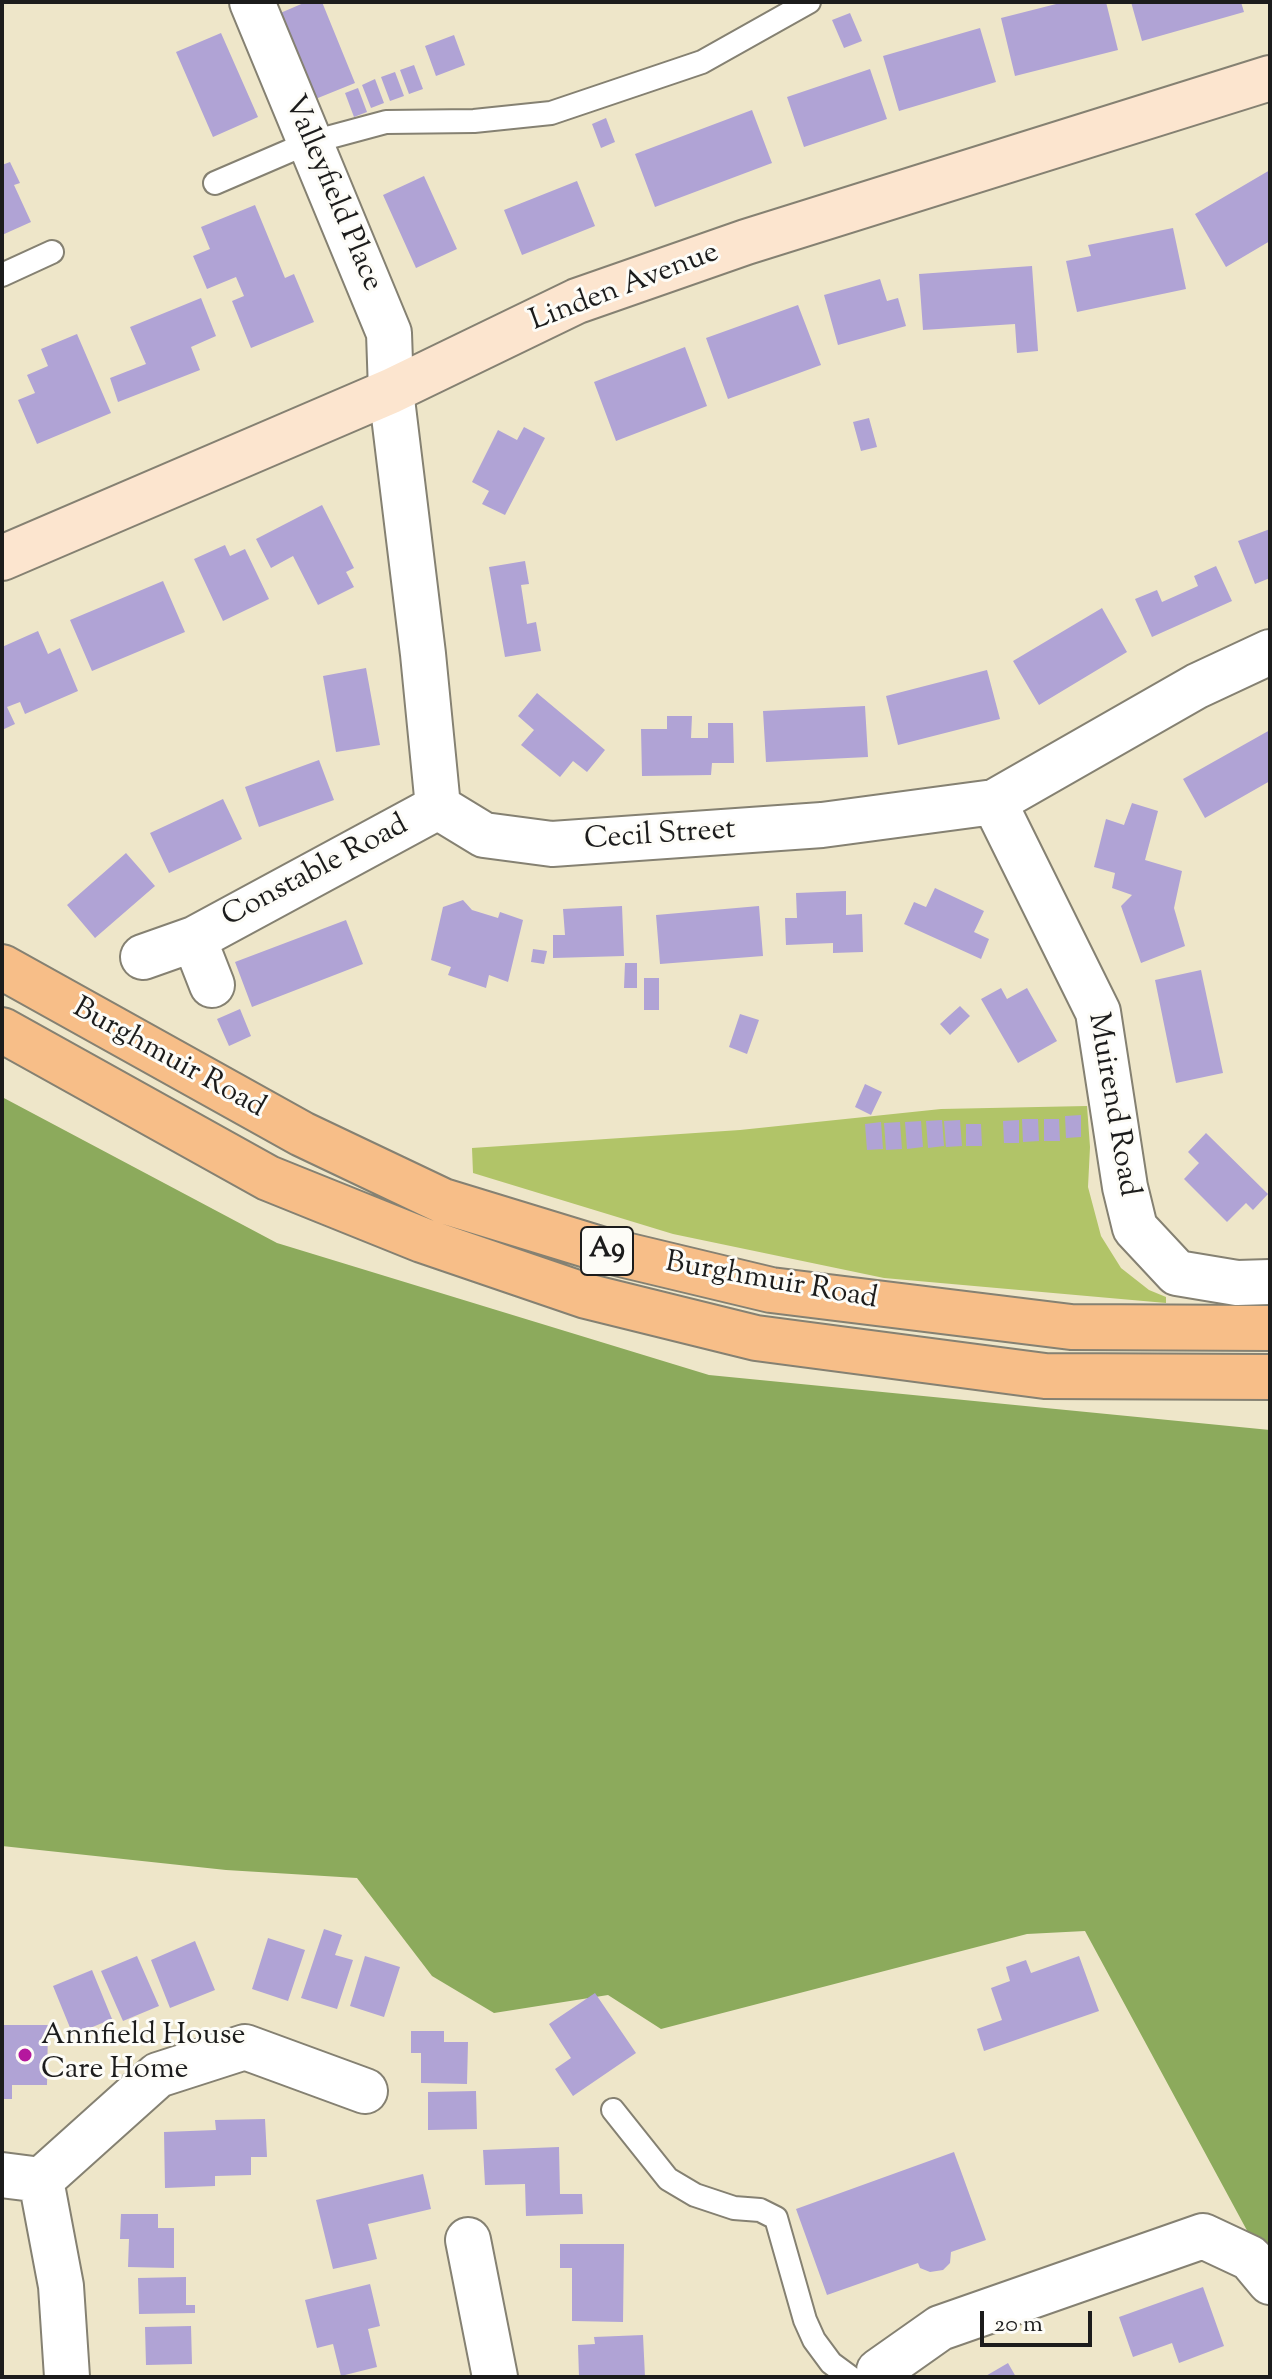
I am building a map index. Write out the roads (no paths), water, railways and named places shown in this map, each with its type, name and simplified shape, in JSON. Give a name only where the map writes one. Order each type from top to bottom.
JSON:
[{"type":"main road","name":"Burghmuir Road","points":[[2,967],[302,1134],[443,1201],[600,1249],[771,1290],[1071,1327],[1270,1328]]},
{"type":"main road","name":"Burghmuir Road","points":[[2,1030],[268,1178],[422,1240],[586,1296],[756,1338],[1045,1376],[1270,1377]]},
{"type":"street","name":"Valleyfield Place","points":[[252,2],[389,333],[391,391]]},
{"type":"street","name":"Linden Avenue","points":[[2,558],[391,391],[577,301],[746,242],[1270,78]]},
{"type":"street","points":[[391,391],[438,807]]},
{"type":"street","name":"Cecil Street","points":[[438,807],[484,835],[552,844],[822,825],[994,802],[1197,686],[1270,652]]},
{"type":"street","name":"Muirend Road","points":[[994,802],[1098,1012],[1125,1187],[1135,1228],[1177,1273],[1237,1283],[1270,1282]]},
{"type":"street","name":"Constable Road","points":[[143,957],[194,939],[438,807]]},
{"type":"street","name":"Constable Road","points":[[194,939],[212,985]]},
{"type":"street","points":[[67,2377],[61,2286],[21,2178],[158,2075],[245,2047],[365,2091]]},
{"type":"street","points":[[869,2375],[940,2328],[1203,2236],[1250,2258],[1270,2282]]},
{"type":"street","points":[[468,2240],[495,2377]]},
{"type":"lane","points":[[215,183],[308,143],[386,122],[474,121],[551,113],[702,62],[809,2]]},
{"type":"lane","points":[[2,275],[52,252]]},
{"type":"lane","points":[[613,2110],[668,2179],[695,2195],[734,2208],[760,2210],[776,2218],[805,2320],[814,2340],[831,2363],[869,2375]]},
{"type":"place","name":"Annfield House Care Home","points":[[25,2055]]}]
